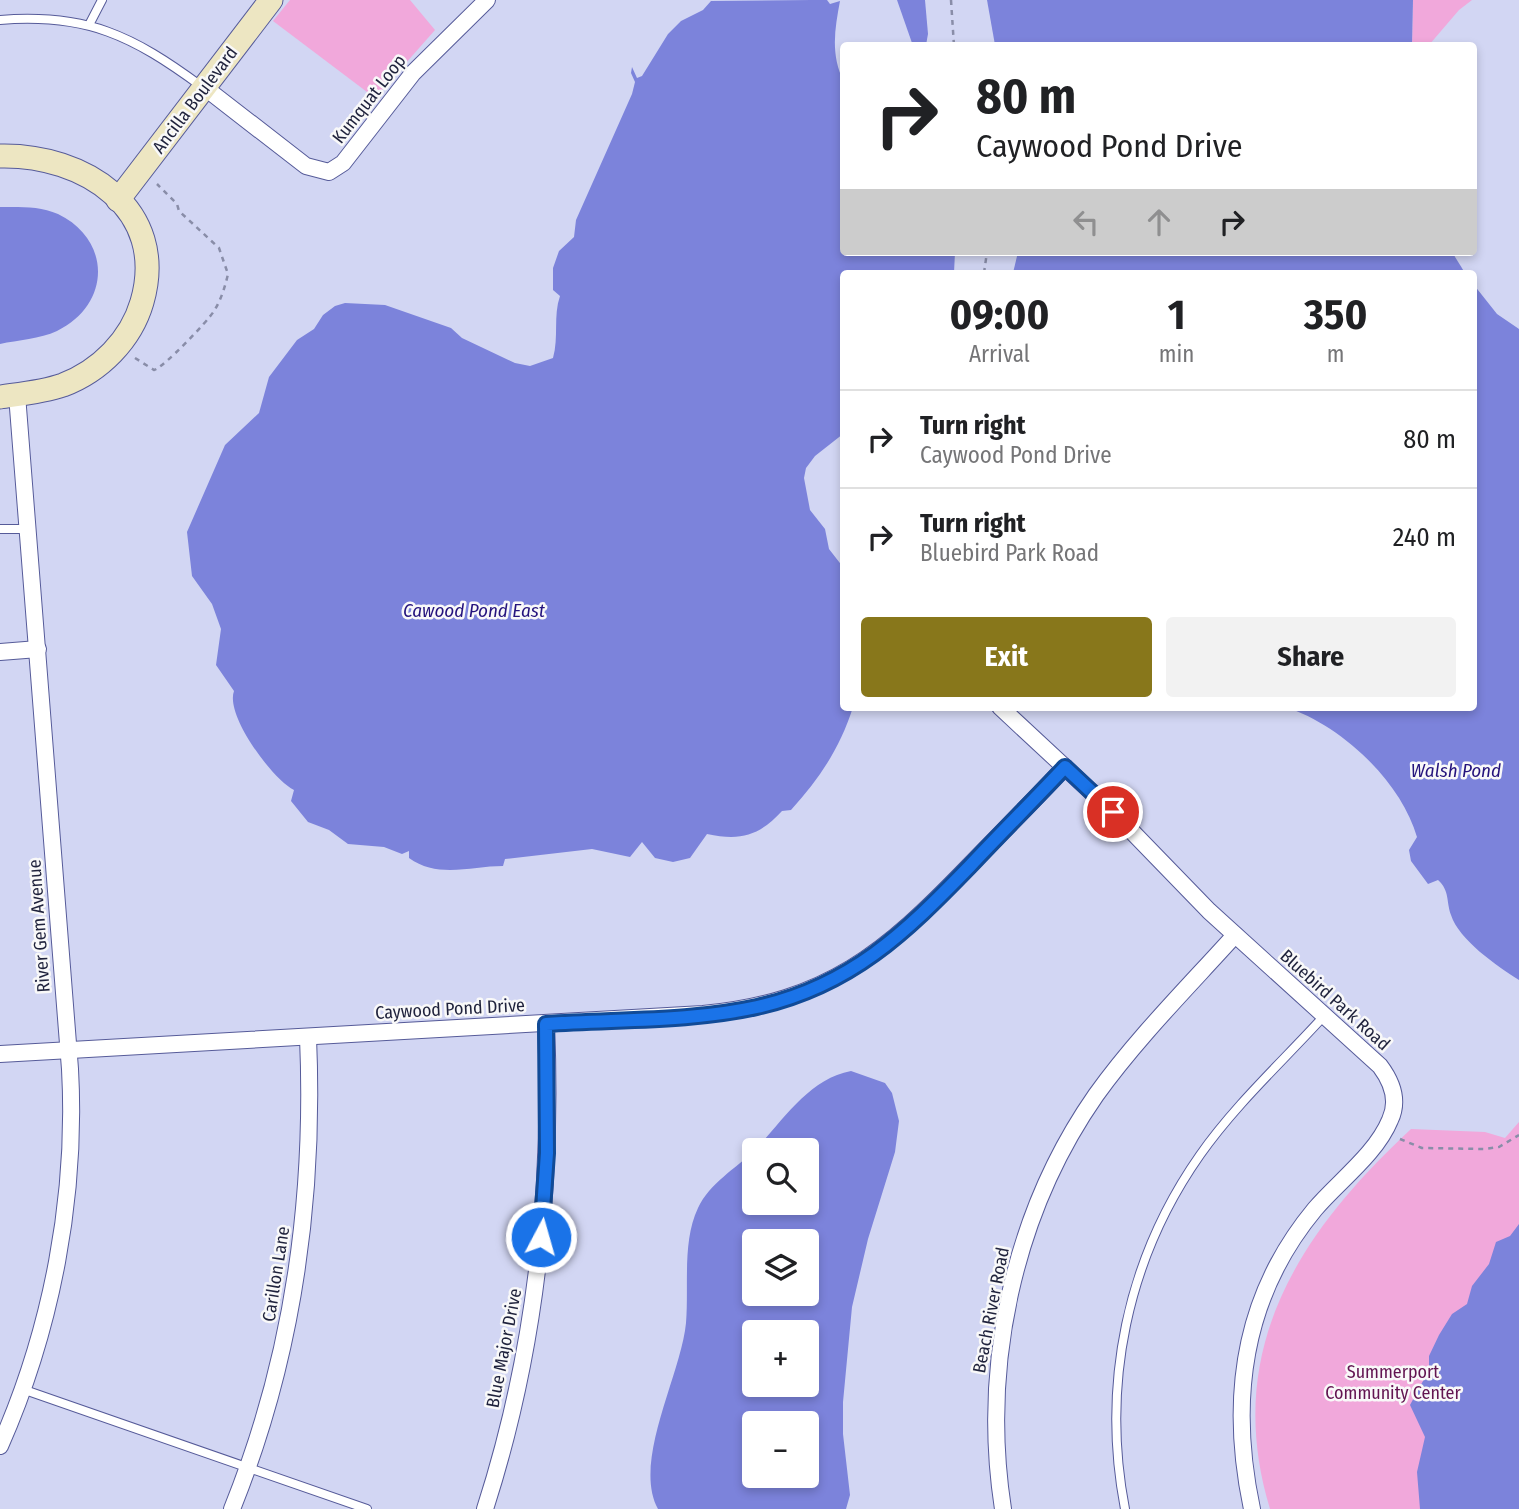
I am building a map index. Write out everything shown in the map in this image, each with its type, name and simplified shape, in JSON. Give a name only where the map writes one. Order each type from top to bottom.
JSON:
[{"type":"street","name":"Ancilla Boulevard","points":[[118,200],[271,0]]},
{"type":"street","name":"Kumquat Loop","points":[[204,88],[306,166],[329,172],[343,163],[426,59],[487,0]]},
{"type":"street","points":[[0,156],[28,157],[66,165],[89,176],[118,200],[138,227],[148,260],[148,284],[138,319],[120,344],[86,373],[53,388],[8,396]]},
{"type":"street","name":"River Gem Avenue","points":[[0,1446],[4,1426],[22,1389],[43,1320],[63,1221],[71,1135],[68,1050],[29,529],[8,396]]},
{"type":"street","points":[[0,652],[38,649]]},
{"type":"street","name":"Bluebird Park Road","points":[[1004,711],[1235,935],[1380,1066],[1389,1080],[1394,1106],[1386,1129]]},
{"type":"street","name":"Caywood Pond Drive","points":[[0,1054],[546,1024],[739,1010],[773,1003],[822,986],[867,961],[904,933],[1065,767]]},
{"type":"street","name":"Beach River Road","points":[[1003,1509],[995,1421],[998,1366],[1012,1287],[1035,1211],[1068,1142],[1096,1095],[1235,935]]},
{"type":"street","name":"Blue Major Drive","points":[[485,1509],[523,1365],[534,1302],[547,1153],[546,1024]]},
{"type":"street","name":"Carillon Lane","points":[[232,1509],[248,1468],[278,1366],[301,1250],[310,1134],[308,1037]]},
{"type":"street","points":[[1252,1509],[1242,1453],[1240,1409],[1248,1347],[1258,1311],[1272,1277],[1296,1234],[1386,1129]]},
{"type":"lane","points":[[89,25],[102,0]]},
{"type":"lane","points":[[0,20],[43,17],[89,25],[155,52],[204,88]]},
{"type":"lane","points":[[0,529],[29,529]]},
{"type":"lane","points":[[1125,1509],[1116,1448],[1116,1382],[1126,1322],[1147,1251],[1167,1209],[1200,1155],[1324,1016]]},
{"type":"lane","points":[[22,1389],[367,1509]]},
{"type":"path","points":[[951,0],[954,42]]},
{"type":"path","points":[[135,358],[155,370],[167,364],[214,311],[228,274],[219,248],[179,211],[177,204],[155,182]]},
{"type":"path","points":[[1386,1129],[1408,1144],[1422,1148],[1491,1148],[1519,1135]]},
{"type":"green space","points":[[290,0],[410,0],[435,30],[375,98],[273,21]]},
{"type":"green space","points":[[1413,0],[1472,0],[1459,10],[1432,42],[1412,42]]},
{"type":"green space","name":"Summerport Community Center","points":[[1519,1122],[1519,1509],[1270,1509],[1258,1452],[1256,1398],[1264,1347],[1280,1299],[1304,1254],[1335,1210],[1411,1129],[1485,1132],[1505,1138]]},
{"type":"water","name":"Cawood Pond East","points":[[827,0],[830,4],[840,1],[835,51],[840,72],[840,256],[955,256],[954,270],[840,270],[840,436],[815,456],[806,468],[804,478],[810,510],[825,529],[829,549],[840,563],[840,711],[851,711],[842,736],[828,762],[791,810],[782,811],[765,826],[749,834],[730,837],[707,834],[690,858],[673,862],[655,858],[642,842],[630,857],[592,849],[505,859],[503,866],[443,870],[409,858],[409,851],[402,854],[384,847],[348,844],[329,830],[308,822],[291,801],[294,790],[274,773],[243,730],[233,702],[234,691],[216,665],[221,629],[212,604],[192,576],[187,532],[225,445],[259,413],[269,377],[297,340],[314,329],[323,315],[335,306],[345,303],[385,305],[451,328],[462,338],[515,363],[530,366],[553,358],[560,296],[553,290],[553,268],[559,251],[574,237],[576,220],[632,94],[635,82],[631,73],[632,67],[637,78],[642,76],[668,34],[681,21],[703,10],[711,1]]},
{"type":"water","points":[[897,0],[925,0],[927,42],[912,42]]},
{"type":"water","points":[[987,0],[1413,0],[1412,42],[994,42]]},
{"type":"water","points":[[0,207],[44,210],[58,214],[76,225],[96,256],[98,272],[88,305],[75,320],[50,334],[0,344]]},
{"type":"water","points":[[1017,256],[1454,256],[1463,270],[1014,270]]},
{"type":"water","name":"Walsh Pond","points":[[1477,289],[1497,314],[1519,329],[1519,980],[1470,943],[1455,924],[1442,884],[1438,880],[1428,884],[1411,861],[1409,850],[1417,837],[1409,816],[1383,776],[1347,741],[1296,711],[1477,711]]},
{"type":"water","points":[[851,1071],[885,1083],[892,1093],[899,1121],[895,1152],[868,1239],[852,1307],[843,1402],[843,1434],[850,1495],[846,1509],[658,1509],[652,1490],[654,1443],[686,1323],[688,1249],[698,1208],[716,1184],[742,1161],[742,1215],[819,1215],[819,1138],[766,1138],[797,1103],[822,1083]]},
{"type":"water","points":[[1519,1224],[1519,1509],[1420,1509],[1417,1472],[1425,1437],[1410,1405],[1429,1370],[1429,1356],[1439,1335],[1452,1314],[1467,1304],[1472,1286],[1489,1264],[1496,1242],[1510,1236]]},
{"type":"route","points":[[541,1237],[547,1153],[546,1024],[721,1013],[773,1003],[806,992],[867,961],[904,933],[1065,767],[1113,812]]}]
